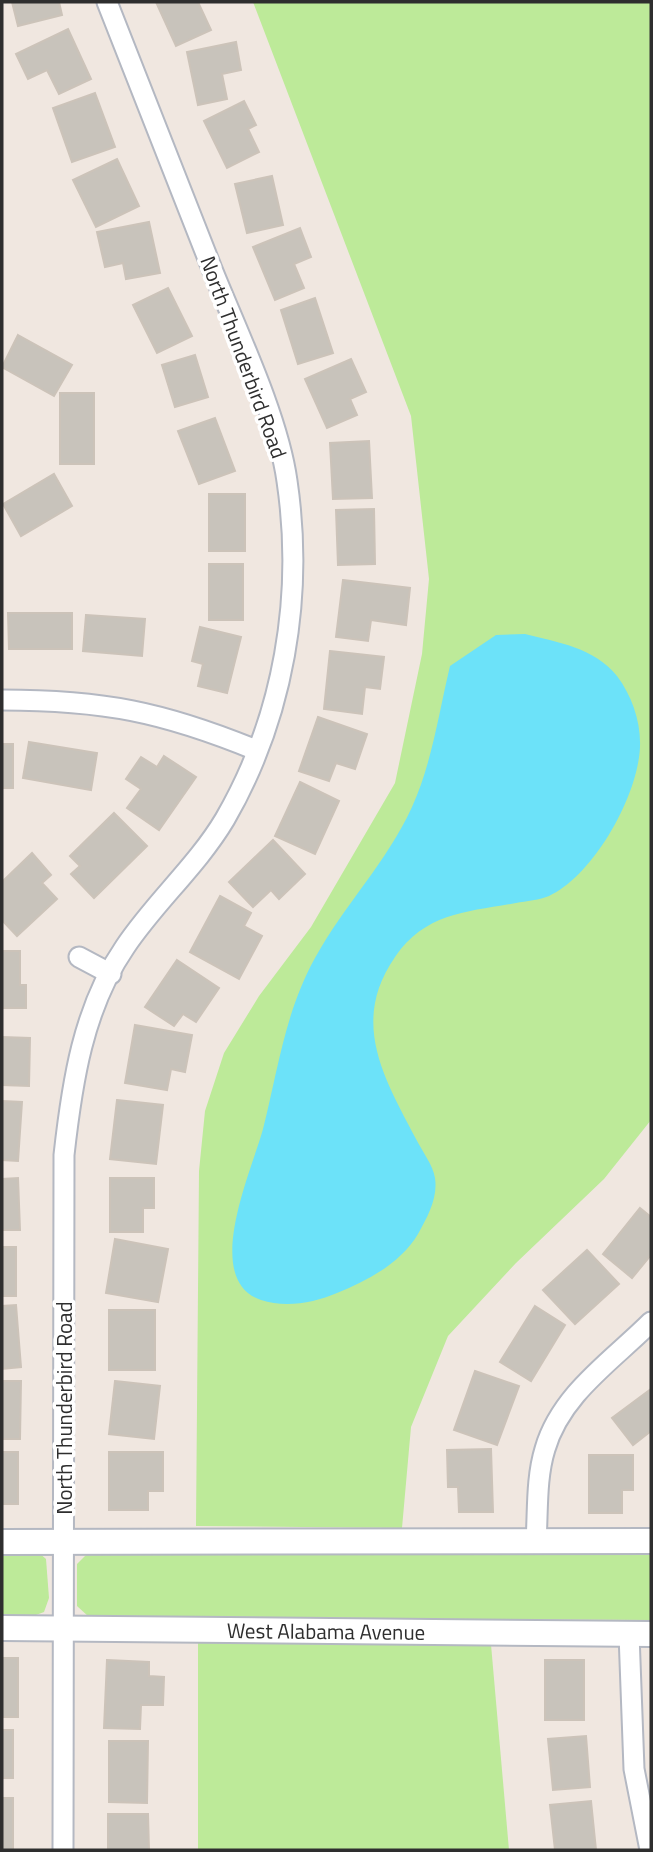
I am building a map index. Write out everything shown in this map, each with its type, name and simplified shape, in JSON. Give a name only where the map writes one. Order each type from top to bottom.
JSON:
[{"type":"street","name":"North Thunderbird Road","points":[[62,1850],[64,1154],[72,1088],[96,1001],[124,947],[198,857],[225,818],[256,751],[280,678],[292,618],[293,561],[287,479],[266,407],[107,2]]},
{"type":"street","points":[[2,700],[76,702],[126,707],[204,729],[256,751]]},
{"type":"street","points":[[79,957],[111,974]]},
{"type":"street","points":[[536,1541],[542,1465],[550,1436],[565,1409],[586,1383],[651,1322]]},
{"type":"street","points":[[2,1542],[651,1541]]},
{"type":"street","name":"West Alabama Avenue","points":[[2,1628],[640,1634]]},
{"type":"street","points":[[640,1634],[634,1769],[650,1850]]},
{"type":"green space","points":[[253,2],[651,2],[651,1120],[604,1179],[516,1263],[448,1336],[411,1427],[402,1528],[196,1526],[199,1171],[205,1111],[224,1053],[259,996],[311,927],[395,783],[422,654],[429,579],[411,416]]},
{"type":"green space","points":[[2,1550],[38,1552],[46,1559],[49,1598],[44,1612],[28,1618],[2,1618]]},
{"type":"green space","points":[[197,1550],[651,1553],[651,1620],[89,1617],[77,1606],[77,1564],[89,1552]]},
{"type":"green space","points":[[198,1629],[490,1633],[509,1850],[198,1850]]},
{"type":"water","points":[[525,634],[562,643],[587,653],[608,666],[617,676],[631,701],[639,728],[640,747],[631,788],[611,832],[582,871],[566,886],[549,896],[465,912],[434,923],[407,942],[395,957],[382,981],[375,1004],[373,1027],[383,1072],[434,1173],[436,1185],[431,1207],[411,1244],[393,1262],[371,1277],[337,1293],[309,1302],[280,1304],[261,1300],[243,1289],[234,1271],[232,1248],[235,1222],[263,1129],[296,999],[326,939],[390,846],[412,807],[430,755],[450,666],[496,635]]},
{"type":"building","points":[[12,2],[59,2],[62,15],[18,26]]},
{"type":"building","points":[[156,2],[198,2],[211,30],[176,46]]},
{"type":"building","points":[[68,29],[91,79],[59,94],[47,70],[28,79],[16,54]]},
{"type":"building","points":[[236,42],[241,70],[222,74],[227,99],[198,105],[187,52]]},
{"type":"building","points":[[95,93],[115,147],[72,162],[53,108]]},
{"type":"building","points":[[244,101],[256,125],[248,129],[259,152],[227,168],[204,121]]},
{"type":"building","points":[[117,159],[139,206],[96,227],[73,180]]},
{"type":"building","points":[[272,176],[283,225],[247,233],[235,184]]},
{"type":"building","points":[[149,222],[160,273],[126,279],[123,263],[105,267],[97,232]]},
{"type":"building","points":[[300,228],[311,257],[294,264],[304,288],[275,300],[253,247]]},
{"type":"building","points":[[168,288],[192,336],[157,353],[133,305]]},
{"type":"building","points":[[315,298],[333,353],[298,364],[281,310]]},
{"type":"building","points":[[18,335],[72,365],[54,396],[2,367]]},
{"type":"building","points":[[195,355],[208,397],[175,407],[162,365]]},
{"type":"building","points":[[351,359],[366,392],[350,399],[357,415],[327,428],[305,379]]},
{"type":"building","points":[[60,393],[94,393],[94,464],[60,464]]},
{"type":"building","points":[[215,418],[235,471],[199,484],[178,431]]},
{"type":"building","points":[[369,441],[372,498],[333,499],[330,443]]},
{"type":"building","points":[[54,474],[72,506],[21,536],[3,504]]},
{"type":"building","points":[[209,494],[245,494],[245,551],[209,551]]},
{"type":"building","points":[[374,509],[375,564],[338,565],[336,510]]},
{"type":"building","points":[[209,564],[243,564],[243,620],[209,620]]},
{"type":"building","points":[[343,580],[410,588],[406,625],[371,620],[368,641],[336,637]]},
{"type":"building","points":[[8,613],[72,613],[72,649],[9,649]]},
{"type":"building","points":[[86,615],[145,619],[142,656],[83,651]]},
{"type":"building","points":[[200,627],[241,637],[227,693],[198,686],[203,664],[192,661]]},
{"type":"building","points":[[330,651],[384,657],[380,689],[365,687],[362,714],[324,709]]},
{"type":"building","points":[[318,717],[367,734],[355,769],[336,763],[329,781],[299,771]]},
{"type":"building","points":[[29,742],[97,753],[91,790],[23,778]]},
{"type":"building","points":[[2,744],[13,744],[13,788],[2,788]]},
{"type":"building","points":[[164,756],[196,777],[159,830],[127,808],[141,789],[126,779],[141,757],[157,767]]},
{"type":"building","points":[[300,782],[339,801],[315,854],[275,836]]},
{"type":"building","points":[[114,813],[147,846],[94,898],[71,874],[80,866],[70,856]]},
{"type":"building","points":[[273,840],[305,874],[279,899],[271,890],[253,907],[229,882]]},
{"type":"building","points":[[32,853],[51,875],[42,883],[57,899],[17,936],[2,920],[2,882]]},
{"type":"building","points":[[220,896],[251,913],[244,926],[262,936],[239,979],[190,952]]},
{"type":"building","points":[[2,951],[20,951],[20,985],[26,985],[26,1008],[2,1008]]},
{"type":"building","points":[[177,960],[219,988],[196,1022],[183,1014],[174,1026],[145,1007]]},
{"type":"building","points":[[135,1025],[192,1035],[185,1072],[171,1069],[167,1090],[125,1083]]},
{"type":"building","points":[[2,1037],[30,1038],[29,1086],[2,1085]]},
{"type":"building","points":[[117,1100],[163,1105],[156,1164],[110,1159]]},
{"type":"building","points":[[2,1101],[22,1102],[18,1161],[2,1160]]},
{"type":"building","points":[[18,1178],[20,1230],[2,1230],[2,1179]]},
{"type":"building","points":[[110,1178],[154,1178],[154,1208],[143,1208],[143,1232],[110,1232]]},
{"type":"building","points":[[640,1208],[651,1217],[651,1255],[632,1278],[603,1254]]},
{"type":"building","points":[[115,1239],[168,1249],[158,1302],[106,1293]]},
{"type":"building","points":[[2,1247],[16,1247],[16,1296],[2,1296]]},
{"type":"building","points":[[587,1250],[619,1284],[575,1324],[543,1290]]},
{"type":"building","points":[[16,1305],[21,1367],[2,1369],[2,1306]]},
{"type":"building","points":[[535,1306],[565,1325],[531,1381],[500,1362]]},
{"type":"building","points":[[109,1310],[155,1310],[155,1370],[109,1370]]},
{"type":"building","points":[[475,1371],[519,1386],[497,1445],[454,1430]]},
{"type":"building","points":[[2,1381],[21,1381],[20,1439],[2,1439]]},
{"type":"building","points":[[115,1381],[160,1386],[154,1439],[109,1434]]},
{"type":"building","points":[[651,1389],[651,1431],[633,1445],[612,1418]]},
{"type":"building","points":[[491,1449],[493,1512],[459,1512],[458,1487],[448,1487],[447,1450]]},
{"type":"building","points":[[2,1452],[18,1452],[18,1504],[2,1504]]},
{"type":"building","points":[[109,1452],[163,1452],[163,1491],[148,1491],[148,1510],[109,1510]]},
{"type":"building","points":[[589,1455],[633,1455],[633,1490],[622,1490],[622,1513],[589,1513]]},
{"type":"building","points":[[2,1658],[18,1658],[18,1717],[2,1717]]},
{"type":"building","points":[[107,1660],[149,1662],[149,1676],[164,1677],[163,1705],[141,1705],[140,1729],[104,1728]]},
{"type":"building","points":[[545,1660],[584,1660],[584,1720],[545,1720]]},
{"type":"building","points":[[2,1730],[13,1730],[13,1778],[2,1778]]},
{"type":"building","points":[[586,1736],[590,1787],[553,1790],[548,1739]]},
{"type":"building","points":[[109,1741],[148,1741],[147,1803],[109,1802]]},
{"type":"building","points":[[2,1798],[13,1798],[13,1850],[2,1850]]},
{"type":"building","points":[[591,1801],[596,1850],[555,1850],[550,1805]]},
{"type":"building","points":[[108,1814],[148,1814],[149,1850],[108,1850]]}]
